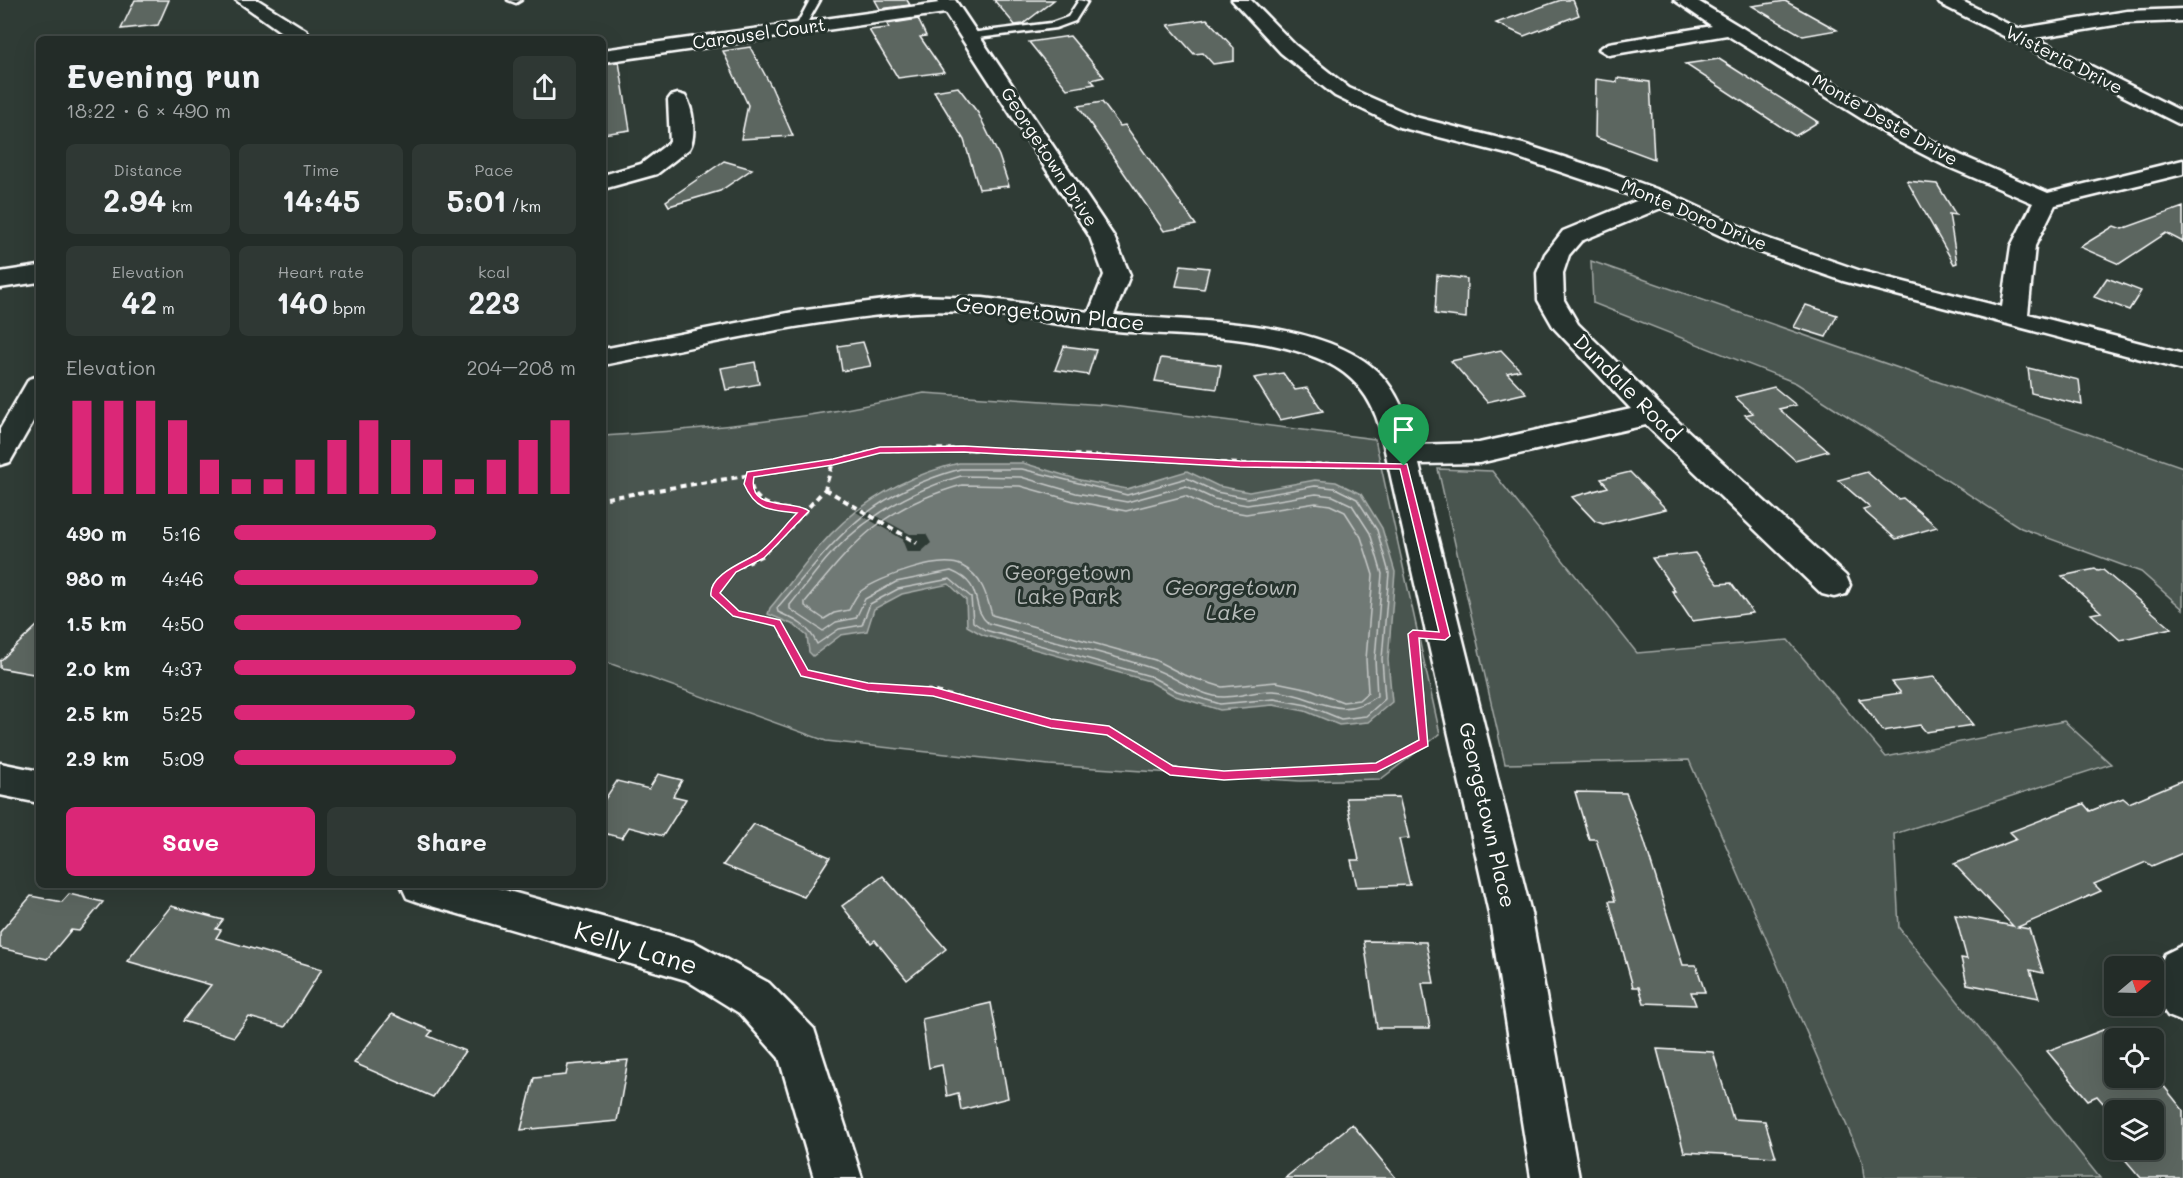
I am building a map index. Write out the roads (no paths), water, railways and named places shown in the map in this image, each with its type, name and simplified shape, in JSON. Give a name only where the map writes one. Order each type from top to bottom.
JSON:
[{"type":"street","points":[[245,0],[299,36]]},
{"type":"street","name":"Monte Doro Drive","points":[[1241,0],[1288,49],[1342,92],[1407,122],[1515,149],[1662,199],[1754,242],[1852,276],[2183,362]]},
{"type":"street","name":"Monte Deste Drive","points":[[1683,0],[1907,137],[1952,160],[2046,200]]},
{"type":"street","name":"Wisteria Drive","points":[[1946,0],[2183,120]]},
{"type":"street","name":"Carousel Court","points":[[606,57],[948,4]]},
{"type":"street","name":"Georgetown Drive","points":[[948,4],[1102,237],[1117,275],[1098,322]]},
{"type":"street","points":[[2016,35],[2127,17],[2182,14]]},
{"type":"street","points":[[1609,49],[1729,29]]},
{"type":"street","points":[[606,181],[649,169],[681,144],[681,115],[678,100]]},
{"type":"street","points":[[2014,318],[2023,246],[2046,200],[2183,167]]},
{"type":"street","name":"Dundale Road","points":[[1662,199],[1572,236],[1557,254],[1550,273],[1551,300],[1567,328],[1652,414],[1834,585]]},
{"type":"street","points":[[0,280],[36,274]]},
{"type":"street","name":"Georgetown Place","points":[[606,356],[870,308],[918,303],[968,302],[1098,322],[1155,324],[1292,340],[1331,353],[1363,374],[1389,406],[1403,461],[1510,913],[1555,1178]]},
{"type":"street","points":[[0,455],[36,390]]},
{"type":"street","points":[[1403,461],[1479,453],[1652,414]]},
{"type":"street","points":[[0,779],[36,786]]},
{"type":"street","name":"Kelly Lane","points":[[432,888],[696,963],[754,998],[798,1045],[838,1178]]},
{"type":"street","points":[[2183,965],[2180,968],[2179,996],[2183,1002]]},
{"type":"lane","points":[[800,28],[815,0]]},
{"type":"lane","points":[[970,36],[1053,26],[1072,19],[1082,2]]},
{"type":"water","name":"Georgetown Lake","points":[[959,463],[1023,463],[1080,480],[1127,489],[1187,471],[1218,486],[1249,492],[1315,480],[1336,482],[1361,494],[1382,528],[1395,572],[1388,660],[1392,702],[1368,722],[1339,725],[1305,711],[1273,705],[1220,710],[1175,696],[1149,681],[983,635],[967,626],[966,600],[949,584],[902,594],[874,609],[867,631],[841,635],[813,656],[809,652],[807,636],[794,625],[768,614],[770,608],[813,554],[849,517],[883,493],[901,484],[920,475]]},
{"type":"park label","name":"Georgetown Lake Park","points":[[1068,585]]}]
